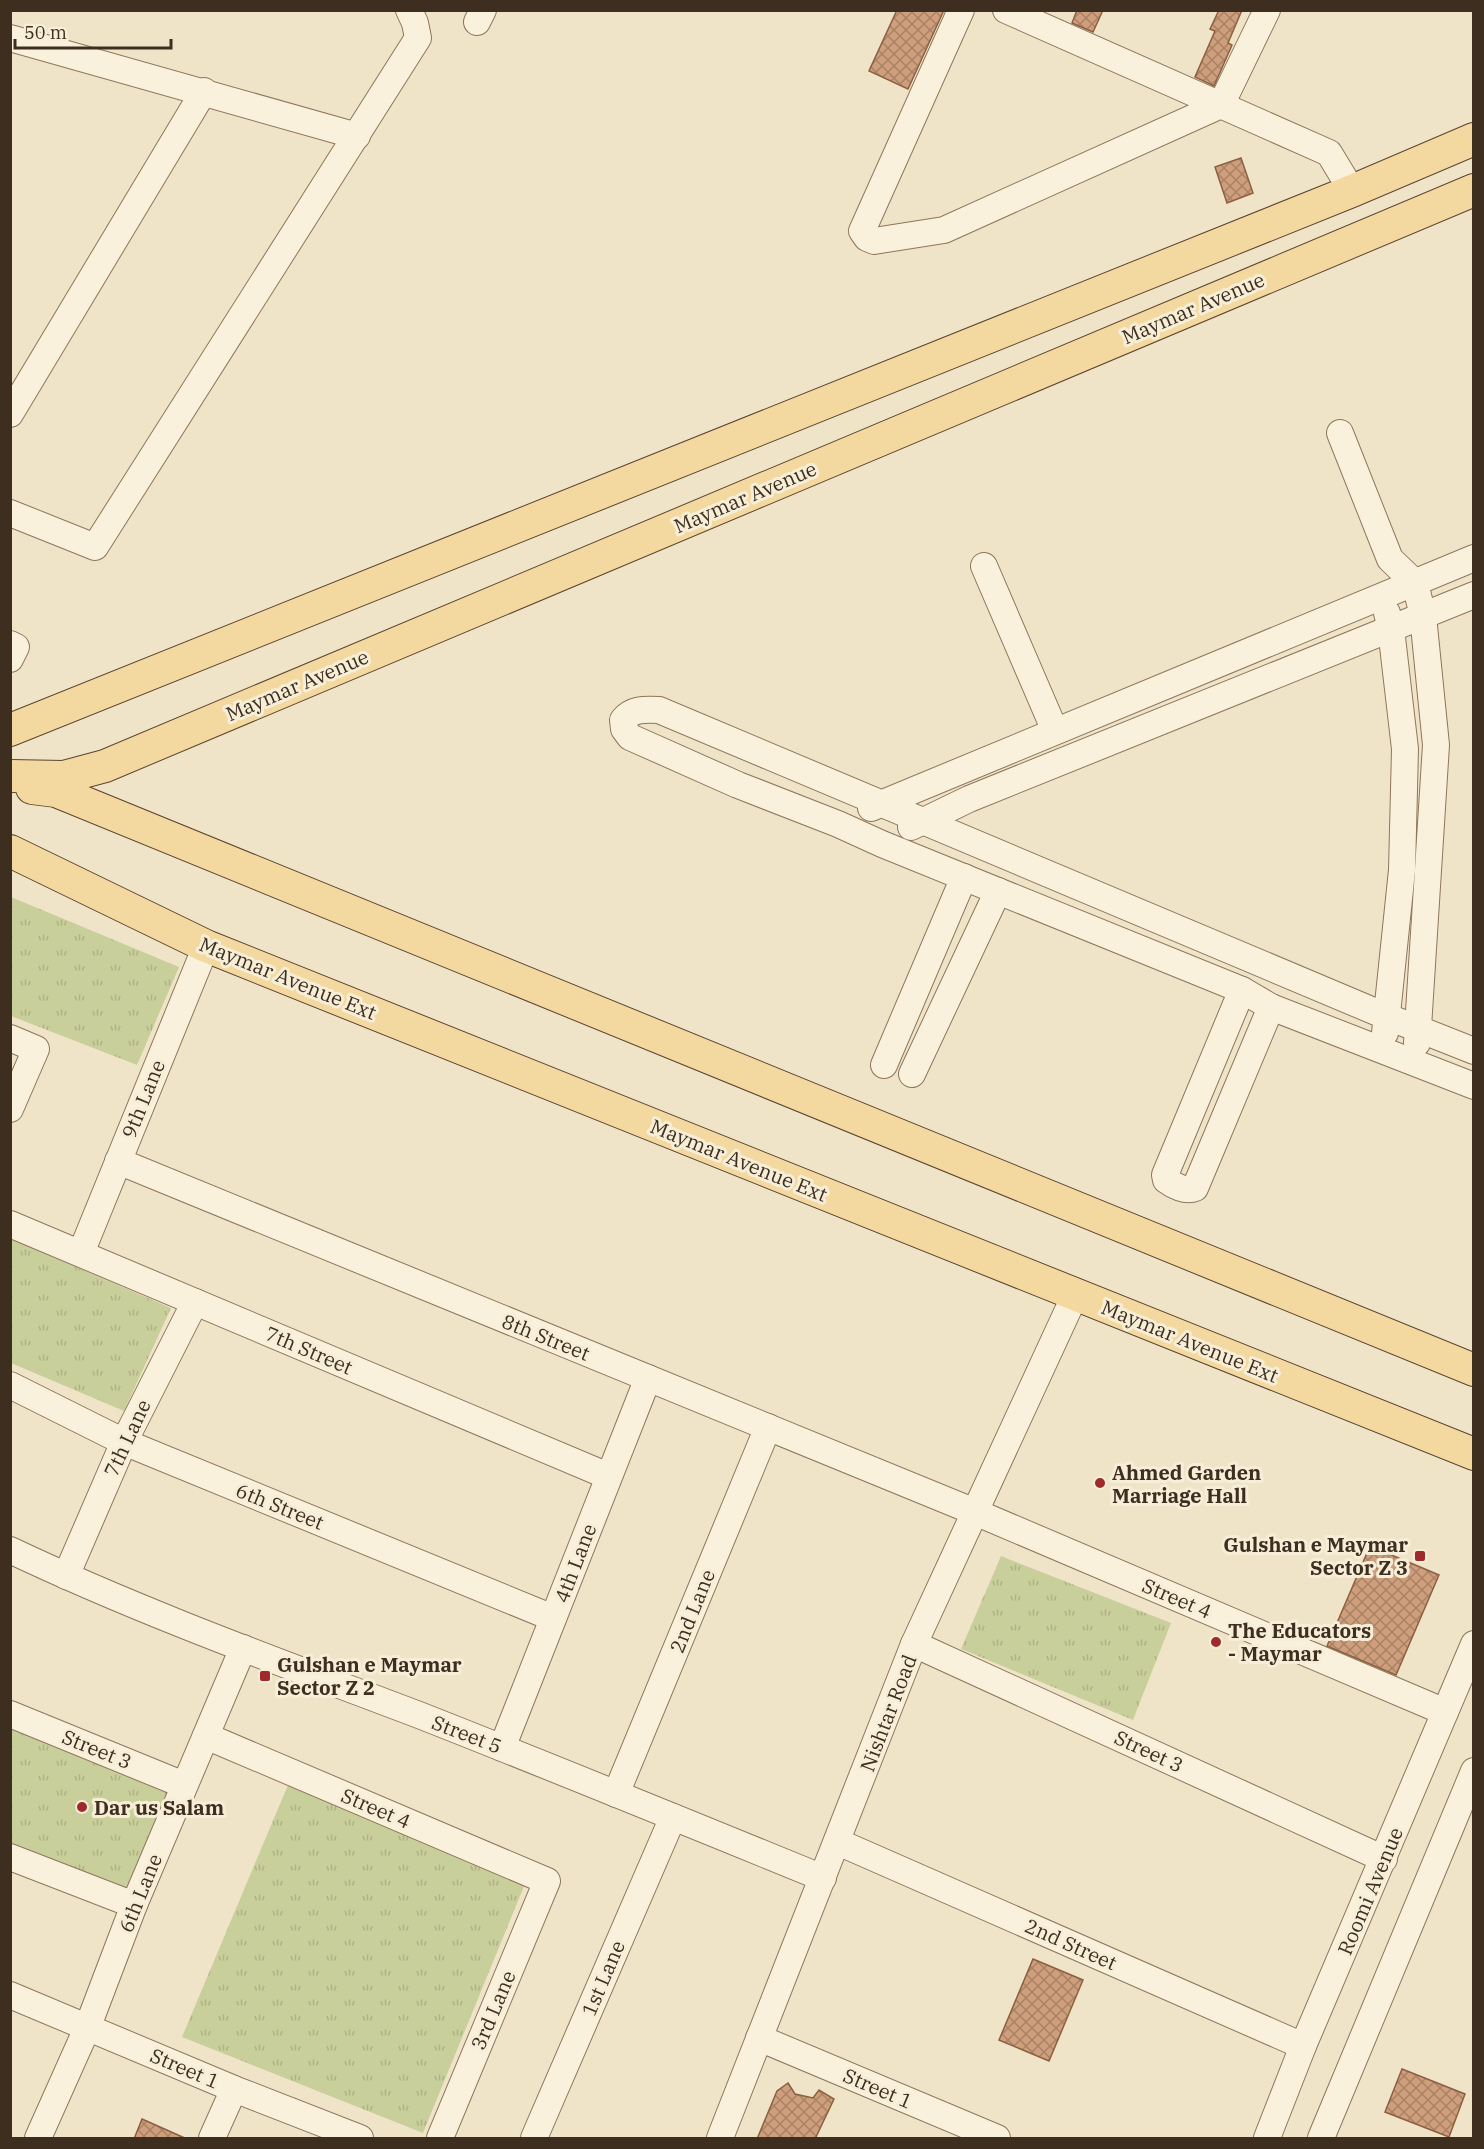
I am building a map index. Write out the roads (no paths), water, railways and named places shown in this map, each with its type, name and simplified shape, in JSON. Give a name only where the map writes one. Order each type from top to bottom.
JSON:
[{"type":"main road","points":[[10,730],[1352,191],[1473,139]]},
{"type":"main road","name":"Maymar Avenue","points":[[10,776],[64,777],[105,766],[1473,190]]},
{"type":"main road","points":[[10,786],[56,791],[1473,1370]]},
{"type":"main road","name":"Maymar Avenue Ext","points":[[10,851],[206,946],[1473,1454]]},
{"type":"street","points":[[10,513],[95,547],[418,38],[409,10]]},
{"type":"street","points":[[961,10],[862,231],[867,238],[874,241],[944,230],[1221,105],[1267,10]]},
{"type":"street","points":[[1006,10],[1329,153],[1352,191]]},
{"type":"street","points":[[10,38],[357,136]]},
{"type":"street","points":[[10,414],[204,91]]},
{"type":"street","points":[[1340,433],[1390,559],[1415,583],[1423,616],[1436,745],[1416,1063]]},
{"type":"street","points":[[838,824],[879,804],[1473,558]]},
{"type":"street","points":[[1383,1050],[1402,870],[1406,749],[1391,629],[1383,596],[1390,559]]},
{"type":"street","points":[[984,566],[1055,731]]},
{"type":"street","points":[[882,844],[921,821],[969,800],[1473,595]]},
{"type":"street","points":[[10,644],[16,647],[10,659]]},
{"type":"street","points":[[1473,1051],[658,710],[638,710],[628,714],[623,720],[624,729],[630,736],[738,785],[1242,990],[1271,1007],[1473,1086]]},
{"type":"street","points":[[884,1065],[964,877]]},
{"type":"street","points":[[912,1074],[998,891]]},
{"type":"street","name":"9th Lane","points":[[81,1253],[206,946]]},
{"type":"street","points":[[1242,990],[1165,1175],[1166,1180],[1171,1183],[1187,1190],[1195,1188],[1271,1007]]},
{"type":"street","points":[[10,1038],[36,1049],[10,1109]]},
{"type":"street","name":"8th Street","points":[[118,1161],[975,1512]]},
{"type":"street","name":"7th Street","points":[[10,1224],[608,1476]]},
{"type":"street","name":"Nishtar Road","points":[[720,2139],[914,1644],[1075,1295]]},
{"type":"street","name":"7th Lane","points":[[66,1576],[124,1442],[195,1302]]},
{"type":"street","name":"4th Lane","points":[[502,1748],[648,1378]]},
{"type":"street","name":"6th Street","points":[[10,1385],[124,1442],[553,1618]]},
{"type":"street","name":"2nd Lane","points":[[616,1794],[768,1427]]},
{"type":"street","name":"Street 4","points":[[975,1512],[1445,1712]]},
{"type":"street","name":"Street 5","points":[[10,1550],[66,1576],[243,1648],[502,1748],[823,1878]]},
{"type":"street","name":"Street 3","points":[[914,1644],[1384,1859]]},
{"type":"street","name":"Roomi Avenue","points":[[1267,2139],[1303,2046],[1473,1644]]},
{"type":"street","name":"6th Lane","points":[[38,2139],[88,2026],[134,1905],[243,1648]]},
{"type":"street","name":"Street 3","points":[[10,1714],[184,1785]]},
{"type":"street","name":"Street 4","points":[[206,1736],[547,1881]]},
{"type":"street","points":[[1321,2139],[1473,1771]]},
{"type":"street","name":"1st Lane","points":[[534,2139],[673,1817]]},
{"type":"street","name":"2nd Street","points":[[838,1842],[1303,2046]]},
{"type":"street","points":[[10,1857],[134,1905]]},
{"type":"street","name":"3rd Lane","points":[[440,2139],[547,1881]]},
{"type":"street","name":"Street 1","points":[[10,1995],[360,2139]]},
{"type":"street","name":"Street 1","points":[[759,2038],[997,2139]]},
{"type":"street","points":[[212,2139],[234,2089]]},
{"type":"place","name":"Ahmed Garden Marriage Hall","points":[[1100,1483]]},
{"type":"place","name":"Gulshan e Maymar Sector Z 3","points":[[1420,1556]]},
{"type":"place","name":"The Educators - Maymar","points":[[1216,1642]]},
{"type":"place","name":"Gulshan e Maymar Sector Z 2","points":[[265,1676]]},
{"type":"place","name":"Dar us Salam","points":[[82,1807]]}]
